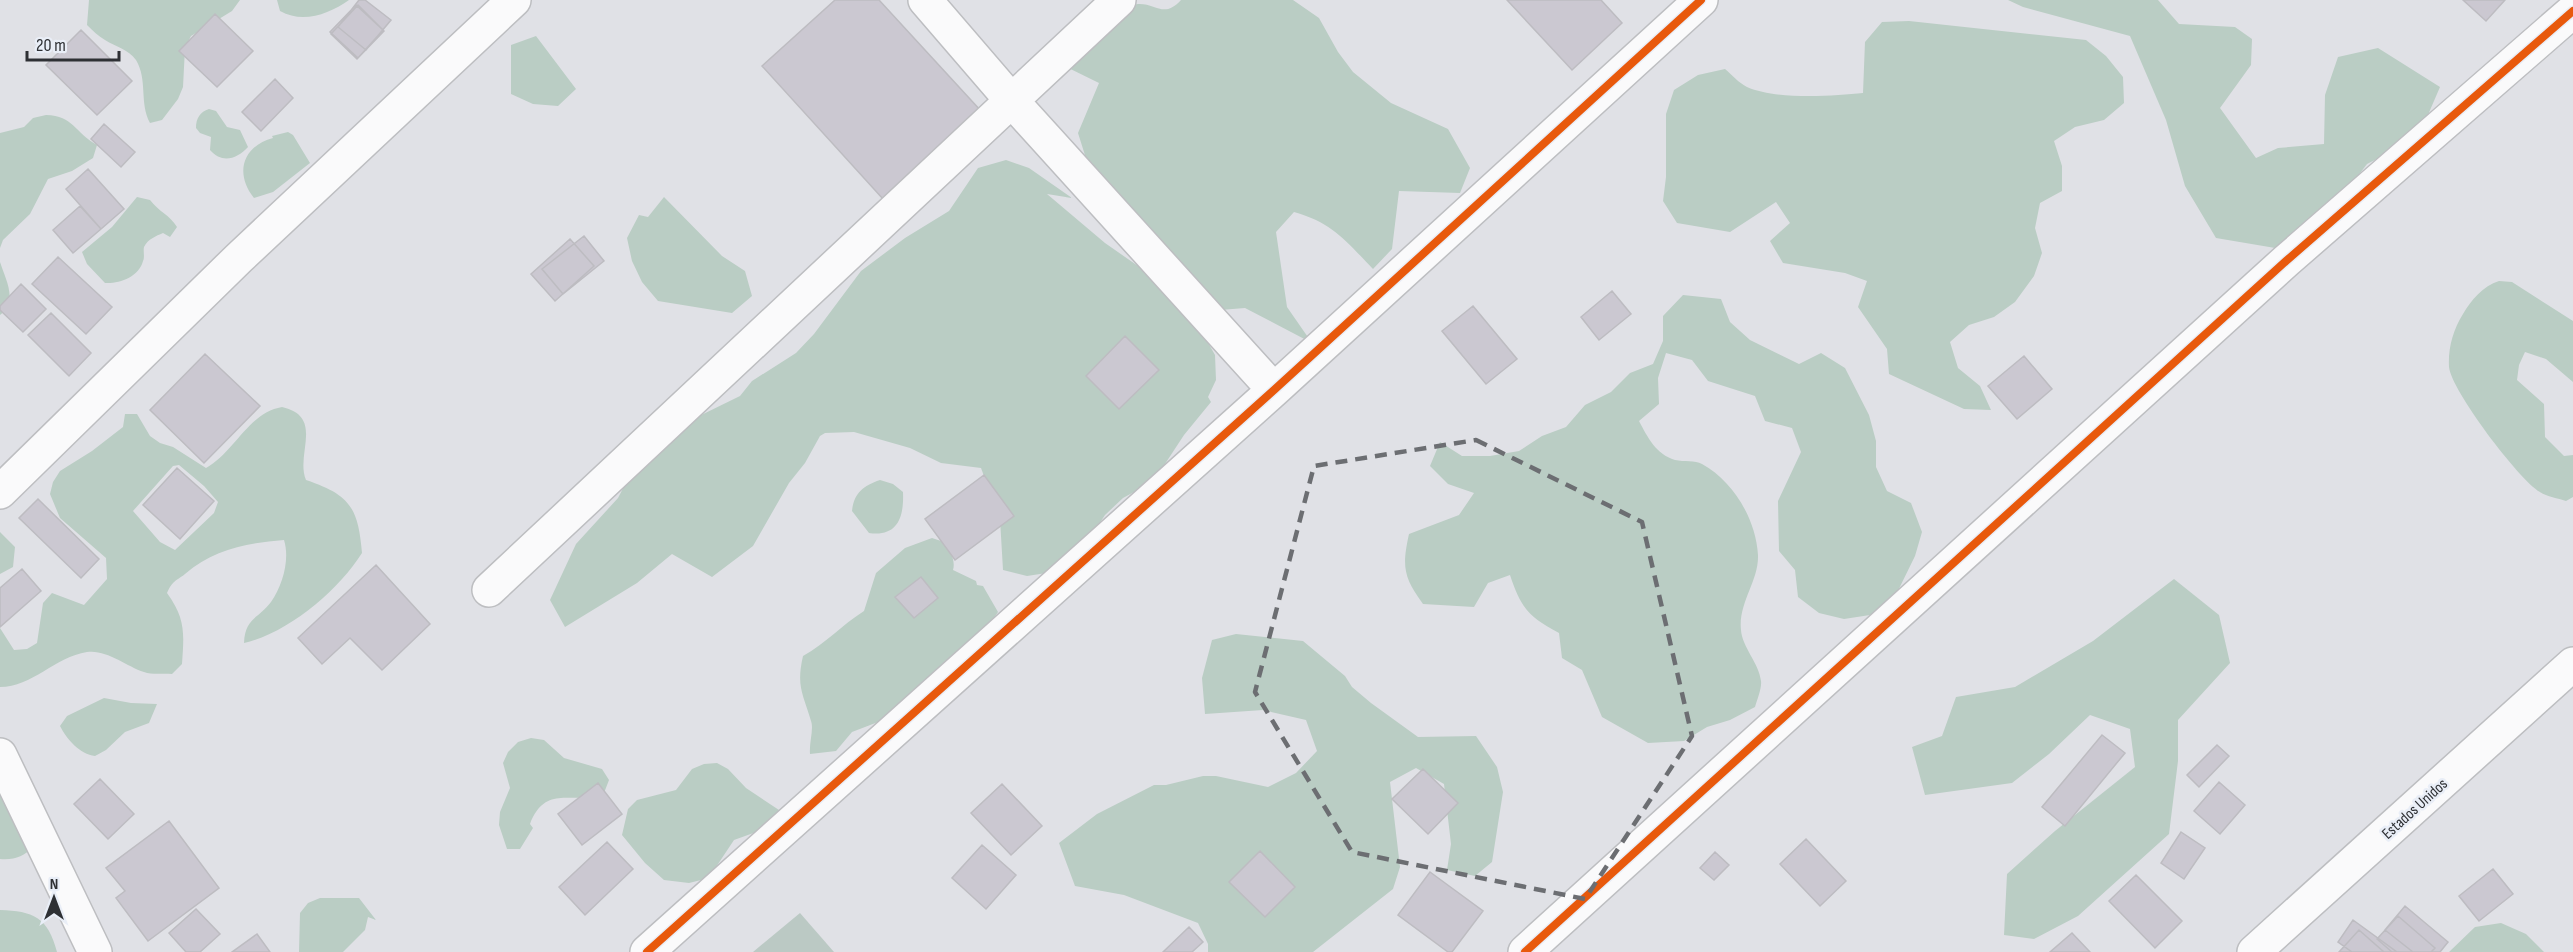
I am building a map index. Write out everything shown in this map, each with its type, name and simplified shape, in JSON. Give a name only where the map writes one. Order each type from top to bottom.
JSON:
[{"type":"street","points":[[0,492],[239,258],[514,0]]},
{"type":"street","points":[[925,0],[1012,101],[1274,390]]},
{"type":"street","points":[[489,590],[1119,0]]},
{"type":"street","points":[[647,952],[1274,390],[1701,0]]},
{"type":"street","points":[[1525,952],[2286,261],[2573,10]]},
{"type":"street","name":"Estados Unidos","points":[[2254,952],[2573,664]]},
{"type":"street","points":[[0,755],[95,952]]},
{"type":"highlighted area","points":[[1476,440],[1642,522],[1692,736],[1585,899],[1352,852],[1255,692],[1314,466]]},
{"type":"shaded area","points":[[800,913],[834,952],[753,952]]},
{"type":"green space","points":[[89,0],[240,0],[232,11],[191,36],[185,48],[183,87],[178,99],[162,120],[150,123],[145,108],[140,68],[133,56],[100,37],[87,25]]},
{"type":"green space","points":[[277,0],[349,0],[316,16],[298,17],[280,11]]},
{"type":"green space","points":[[1181,0],[1293,0],[1319,18],[1338,52],[1353,72],[1391,103],[1448,129],[1470,168],[1460,193],[1399,191],[1392,249],[1373,269],[1329,227],[1294,212],[1276,232],[1287,307],[1312,343],[1245,308],[1220,310],[1095,187],[1078,133],[1099,83],[1044,56],[1089,25],[1126,6],[1144,4],[1165,9],[1175,6]]},
{"type":"green space","points":[[2008,0],[2158,0],[2179,24],[2235,27],[2252,39],[2251,65],[2220,108],[2256,158],[2278,148],[2324,144],[2325,95],[2338,57],[2378,48],[2440,87],[2418,138],[2367,164],[2308,241],[2287,250],[2216,238],[2185,186],[2166,120],[2130,36],[2023,7]]},
{"type":"green space","points":[[1909,21],[2086,40],[2106,56],[2123,77],[2124,103],[2104,120],[2075,127],[2054,141],[2062,166],[2062,191],[2040,203],[2035,228],[2042,253],[2034,276],[2015,302],[1994,317],[1969,325],[1950,342],[1958,368],[1980,386],[1991,410],[1964,409],[1889,374],[1887,349],[1858,307],[1867,281],[1845,273],[1783,263],[1770,241],[1790,223],[1776,202],[1730,232],[1677,223],[1663,201],[1666,177],[1666,114],[1674,90],[1698,75],[1725,69],[1747,87],[1773,94],[1805,96],[1863,93],[1865,42],[1882,22]]},
{"type":"green space","points":[[536,36],[576,89],[558,106],[533,104],[511,94],[511,45]]},
{"type":"green space","points":[[209,109],[216,111],[227,127],[240,130],[248,147],[244,151],[234,157],[224,158],[210,150],[211,137],[200,133],[196,128],[199,116]]},
{"type":"green space","points":[[46,115],[63,118],[97,145],[93,158],[72,171],[48,179],[30,214],[3,240],[0,248],[0,133],[24,127],[33,118]]},
{"type":"green space","points":[[288,132],[293,135],[310,163],[273,192],[254,198],[244,179],[243,170],[249,154],[255,147],[273,138],[272,136]]},
{"type":"green space","points":[[1006,160],[1029,168],[1072,198],[1047,194],[1105,243],[1148,273],[1202,332],[1215,355],[1216,380],[1208,397],[1211,402],[1184,435],[1163,467],[1145,486],[1123,498],[1105,515],[1075,560],[1053,572],[1027,576],[1003,570],[1000,519],[981,468],[941,463],[910,448],[854,432],[825,433],[820,436],[805,463],[789,483],[753,546],[712,577],[672,554],[637,583],[565,627],[550,600],[576,544],[618,498],[631,473],[689,421],[740,396],[752,381],[796,353],[814,334],[861,271],[905,238],[949,211],[978,168]]},
{"type":"green space","points":[[137,197],[150,200],[177,227],[170,237],[163,233],[148,242],[144,247],[141,267],[133,275],[122,281],[105,283],[87,264],[82,252],[112,227]]},
{"type":"green space","points":[[664,197],[722,256],[745,271],[752,296],[732,313],[658,301],[642,282],[632,261],[627,238],[639,215],[648,217]]},
{"type":"green space","points":[[0,262],[10,297],[6,310],[0,315]]},
{"type":"green space","points":[[2499,281],[2512,282],[2573,321],[2573,382],[2546,359],[2525,352],[2519,365],[2517,380],[2544,404],[2545,437],[2564,456],[2573,455],[2573,497],[2566,501],[2540,492],[2517,471],[2487,434],[2461,395],[2449,367],[2449,353],[2456,326],[2478,294]]},
{"type":"green space","points":[[1683,295],[1721,299],[1730,322],[1750,340],[1799,364],[1821,353],[1845,368],[1869,415],[1876,441],[1876,467],[1887,491],[1911,503],[1922,532],[1915,556],[1892,603],[1870,615],[1844,619],[1819,613],[1798,597],[1795,570],[1779,551],[1778,501],[1801,452],[1792,428],[1765,421],[1755,396],[1708,381],[1692,360],[1666,353],[1658,378],[1659,404],[1639,421],[1649,439],[1663,454],[1675,460],[1699,463],[1724,480],[1748,515],[1758,555],[1755,574],[1743,611],[1741,630],[1744,643],[1760,674],[1761,684],[1755,707],[1730,720],[1707,727],[1684,741],[1648,743],[1602,717],[1582,670],[1562,658],[1559,633],[1527,610],[1518,596],[1510,575],[1488,583],[1474,607],[1423,604],[1408,578],[1405,555],[1409,534],[1459,515],[1474,493],[1448,484],[1430,466],[1440,442],[1462,456],[1490,456],[1519,451],[1542,436],[1566,427],[1585,405],[1611,392],[1630,373],[1653,364],[1663,341],[1663,316]]},
{"type":"green space","points":[[282,407],[295,412],[302,419],[306,428],[304,470],[306,480],[333,491],[349,505],[354,514],[358,524],[362,553],[340,582],[326,596],[294,620],[261,638],[244,643],[247,628],[271,602],[279,588],[286,563],[286,547],[284,540],[244,545],[219,553],[196,565],[174,582],[167,593],[178,611],[183,635],[182,664],[172,674],[147,673],[109,655],[87,652],[64,660],[23,682],[0,687],[0,628],[14,650],[27,649],[37,643],[43,603],[52,593],[84,605],[107,579],[106,558],[60,518],[50,494],[53,482],[60,471],[92,451],[123,427],[125,414],[137,414],[150,436],[160,443],[173,447],[206,468],[225,453],[251,425],[270,411]],"holes":[[[179,465],[204,486],[218,502],[214,513],[175,550],[160,542],[133,511],[173,466]]]},
{"type":"green space","points":[[880,480],[893,484],[903,492],[902,510],[893,528],[887,532],[869,533],[852,511],[853,505],[860,491]]},
{"type":"green space","points":[[0,532],[15,547],[13,567],[0,574]]},
{"type":"green space","points":[[932,538],[944,542],[953,558],[953,570],[976,581],[977,585],[983,586],[998,612],[966,658],[921,698],[878,722],[852,732],[836,751],[810,754],[812,724],[800,683],[803,656],[864,611],[876,573],[905,548]]},
{"type":"green space","points":[[2174,579],[2219,615],[2230,663],[2178,720],[2178,761],[2169,834],[2078,916],[2034,939],[2004,935],[2007,874],[2055,831],[2135,767],[2130,729],[2090,715],[2049,754],[2012,783],[1925,795],[1912,747],[1942,736],[1956,697],[2015,687],[2093,641]]},
{"type":"green space","points":[[1236,634],[1303,641],[1345,676],[1352,687],[1371,703],[1418,737],[1476,736],[1497,767],[1503,792],[1492,862],[1475,876],[1447,870],[1451,844],[1444,784],[1416,768],[1390,782],[1400,867],[1393,889],[1313,952],[1208,952],[1208,944],[1198,923],[1124,895],[1075,886],[1059,843],[1097,814],[1154,785],[1166,785],[1203,776],[1216,776],[1268,787],[1296,773],[1317,751],[1306,720],[1263,710],[1205,714],[1202,678],[1212,640]]},
{"type":"green space","points":[[104,698],[131,703],[157,704],[149,723],[125,732],[106,750],[95,756],[89,755],[74,746],[60,726],[67,716]]},
{"type":"green space","points":[[531,738],[544,740],[564,758],[602,769],[609,780],[604,793],[581,798],[561,798],[544,804],[536,811],[530,824],[533,828],[520,849],[507,849],[499,825],[500,812],[510,788],[503,763],[508,752],[518,742]]},
{"type":"green space","points":[[717,763],[728,769],[746,788],[779,810],[780,817],[759,831],[734,840],[712,873],[701,880],[689,883],[664,880],[645,863],[622,835],[628,809],[637,800],[676,790],[692,769],[704,764]]},
{"type":"green space","points":[[0,790],[34,846],[26,853],[10,859],[0,859]]},
{"type":"green space","points":[[320,898],[359,898],[376,920],[368,917],[365,930],[343,952],[299,952],[300,913],[308,903]]},
{"type":"green space","points":[[0,910],[22,912],[38,918],[49,931],[57,952],[0,952]]},
{"type":"green space","points":[[2501,923],[2526,934],[2544,952],[2449,952],[2475,927]]},
{"type":"building","points":[[359,0],[365,0],[391,20],[366,50],[338,27]]},
{"type":"building","points":[[835,0],[879,0],[981,111],[883,199],[762,66]]},
{"type":"building","points":[[1507,0],[1601,0],[1622,23],[1572,70]]},
{"type":"building","points":[[2463,0],[2505,0],[2486,21]]},
{"type":"building","points":[[356,5],[383,30],[358,58],[330,32]]},
{"type":"building","points":[[358,5],[384,31],[357,59],[331,34]]},
{"type":"building","points":[[215,14],[253,51],[217,87],[179,51]]},
{"type":"building","points":[[81,30],[132,81],[97,115],[46,65]]},
{"type":"building","points":[[275,79],[293,98],[261,131],[242,112]]},
{"type":"building","points":[[104,124],[135,152],[121,167],[91,139]]},
{"type":"building","points":[[88,169],[124,209],[101,229],[66,189]]},
{"type":"building","points":[[80,206],[101,229],[73,253],[53,230]]},
{"type":"building","points":[[584,236],[604,261],[563,294],[542,269]]},
{"type":"building","points":[[570,239],[594,266],[555,301],[531,274]]},
{"type":"building","points":[[58,257],[112,307],[86,334],[32,284]]},
{"type":"building","points":[[21,284],[46,309],[23,332],[0,310],[0,306]]},
{"type":"building","points":[[1612,291],[1631,314],[1599,340],[1581,317]]},
{"type":"building","points":[[1473,306],[1517,359],[1486,384],[1442,331]]},
{"type":"building","points":[[51,313],[91,353],[69,376],[28,335]]},
{"type":"building","points":[[1125,336],[1159,370],[1119,409],[1086,376]]},
{"type":"building","points":[[205,354],[260,406],[204,463],[150,410]]},
{"type":"building","points":[[2024,356],[2052,389],[2017,419],[1988,386]]},
{"type":"building","points":[[177,468],[214,501],[180,539],[143,505]]},
{"type":"building","points":[[984,475],[1014,516],[955,560],[925,519]]},
{"type":"building","points":[[38,499],[99,559],[81,578],[19,518]]},
{"type":"building","points":[[376,565],[430,624],[382,670],[350,638],[322,664],[298,638]]},
{"type":"building","points":[[22,569],[41,591],[0,627],[0,588]]},
{"type":"building","points":[[921,577],[938,598],[914,618],[895,597]]},
{"type":"building","points":[[2102,735],[2125,753],[2065,826],[2042,807]]},
{"type":"building","points":[[2217,745],[2229,756],[2199,787],[2187,775]]},
{"type":"building","points":[[1423,769],[1458,803],[1428,834],[1392,799]]},
{"type":"building","points":[[100,779],[134,814],[108,839],[74,804]]},
{"type":"building","points":[[2219,782],[2245,805],[2220,834],[2194,811]]},
{"type":"building","points":[[598,783],[622,814],[582,845],[558,814]]},
{"type":"building","points":[[1002,784],[1042,826],[1011,855],[971,813]]},
{"type":"building","points":[[169,821],[219,888],[148,941],[116,898],[125,891],[106,868]]},
{"type":"building","points":[[2181,832],[2205,848],[2184,879],[2161,863]]},
{"type":"building","points":[[1806,839],[1846,881],[1820,906],[1780,864]]},
{"type":"building","points":[[607,842],[633,869],[585,915],[559,887]]},
{"type":"building","points":[[982,845],[1016,875],[986,909],[952,878]]},
{"type":"building","points":[[1260,851],[1295,887],[1265,917],[1229,882]]},
{"type":"building","points":[[1715,852],[1729,865],[1714,880],[1700,868]]},
{"type":"building","points":[[2493,869],[2513,894],[2479,921],[2459,896]]},
{"type":"building","points":[[1430,872],[1483,911],[1452,952],[1448,952],[1398,915]]},
{"type":"building","points":[[2136,875],[2182,921],[2155,948],[2109,901]]},
{"type":"building","points":[[2405,906],[2448,942],[2440,952],[2413,952],[2385,930]]},
{"type":"building","points":[[196,909],[220,934],[200,952],[186,952],[169,933]]},
{"type":"building","points":[[2398,916],[2435,948],[2431,952],[2392,952],[2377,939]]},
{"type":"building","points":[[2353,920],[2397,952],[2352,952],[2338,942]]},
{"type":"building","points":[[1189,927],[1203,942],[1192,952],[1163,952]]},
{"type":"building","points":[[2359,930],[2384,952],[2339,952]]},
{"type":"building","points":[[2072,933],[2090,952],[2050,952]]},
{"type":"building","points":[[257,934],[270,952],[232,952]]},
{"type":"cycle path","points":[[647,952],[1274,390],[1701,0]]},
{"type":"cycle path","points":[[1525,952],[2286,261],[2573,11]]}]
